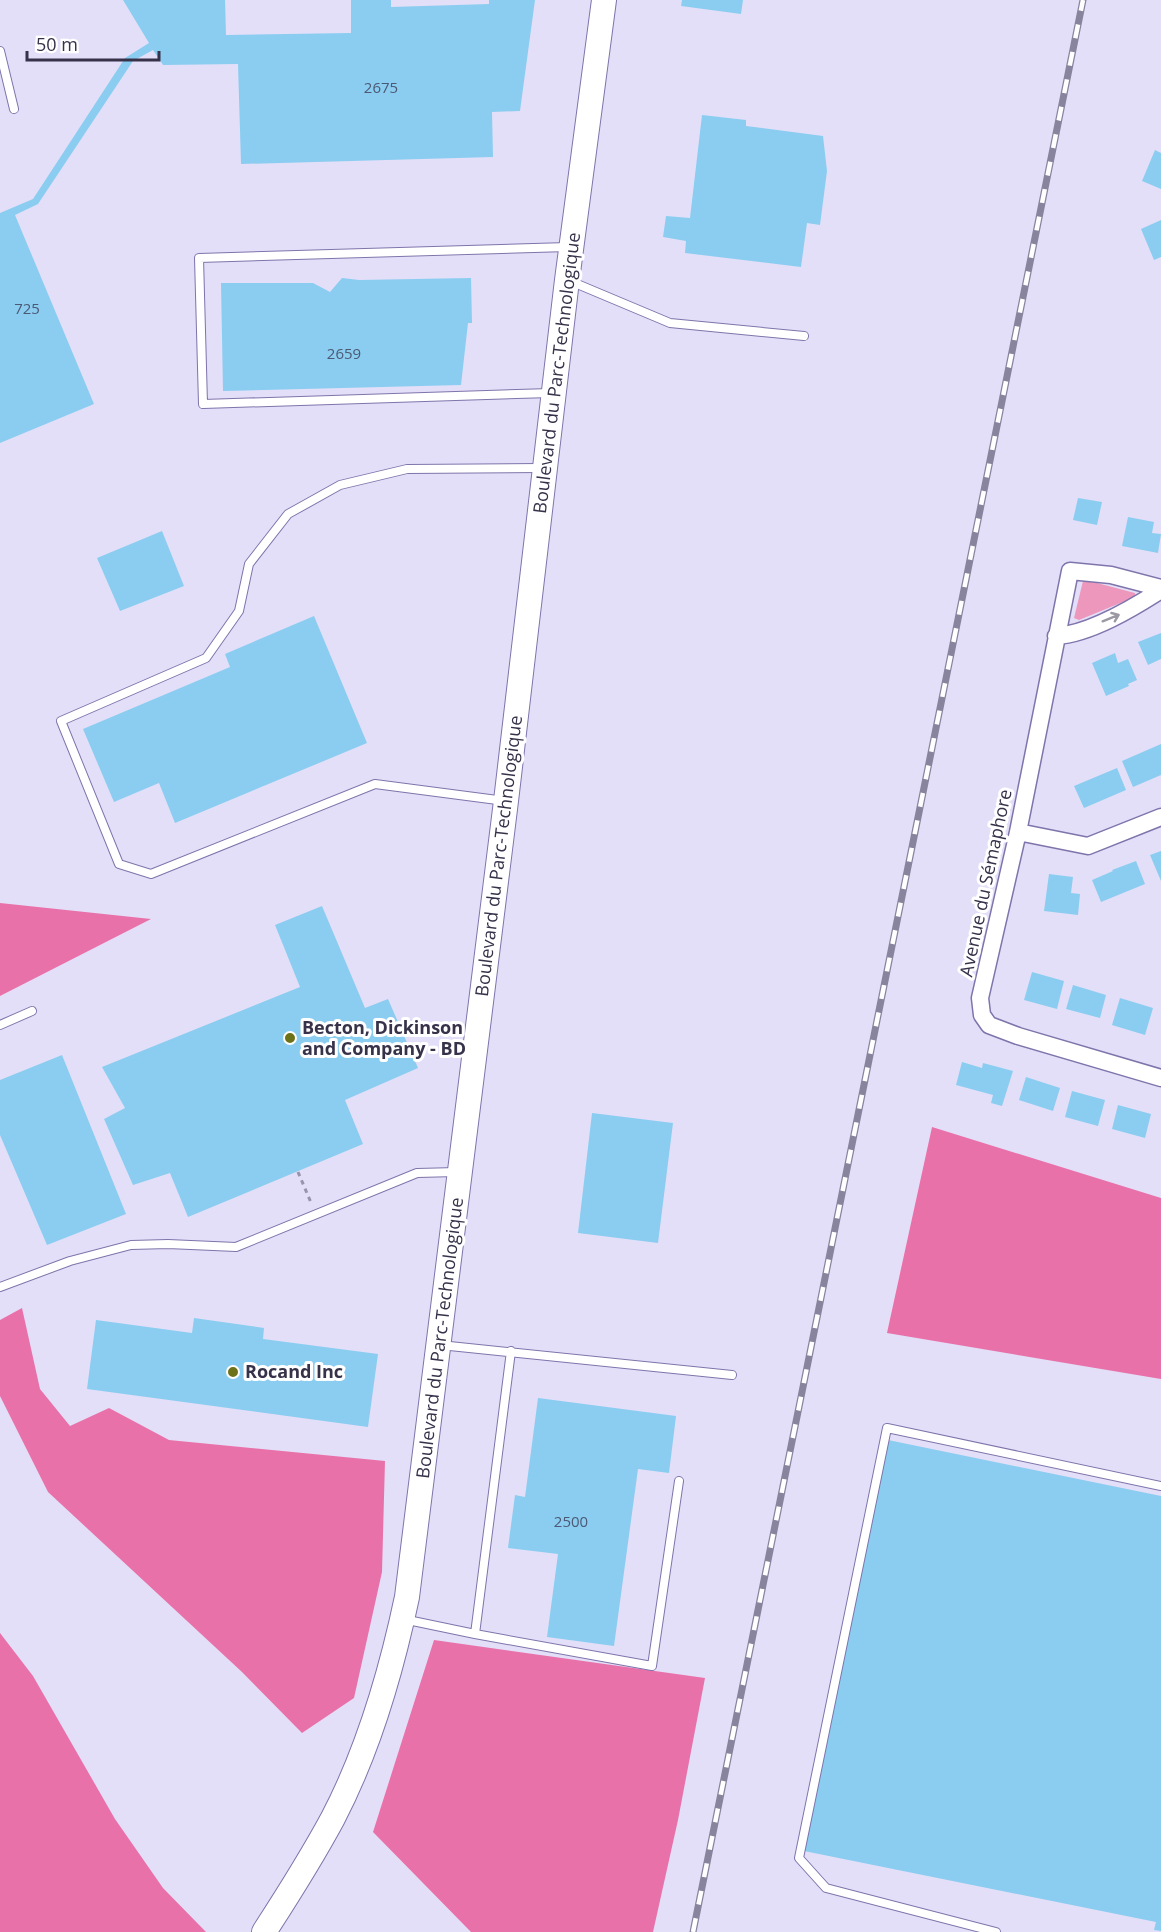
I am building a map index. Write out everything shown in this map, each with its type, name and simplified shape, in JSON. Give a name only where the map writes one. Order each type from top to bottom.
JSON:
[{"type":"street","name":"Boulevard du Parc-Technologique","points":[[264,1932],[334,1816],[359,1760],[381,1701],[402,1619],[416,1540],[567,280],[604,0]]},
{"type":"street","name":"Avenue du Sémaphore","points":[[1161,589],[1111,575],[1070,571],[1018,832],[980,998],[982,1015],[989,1025],[1161,1078]]},
{"type":"street","points":[[1056,636],[1068,635],[1125,613],[1161,589]]},
{"type":"street","points":[[1018,832],[1088,846],[1161,817]]},
{"type":"lane","points":[[0,51],[14,109]]},
{"type":"lane","points":[[554,393],[203,404],[199,258],[572,247]]},
{"type":"lane","points":[[567,280],[670,323],[804,336]]},
{"type":"lane","points":[[506,801],[375,784],[151,874],[119,864],[61,721],[206,658],[239,610],[249,564],[288,514],[340,485],[407,469],[545,468]]},
{"type":"lane","points":[[0,1025],[32,1011]]},
{"type":"lane","points":[[0,1287],[70,1261],[132,1245],[236,1247],[417,1173],[461,1172]]},
{"type":"lane","points":[[440,1345],[732,1375]]},
{"type":"lane","points":[[475,1634],[511,1351]]},
{"type":"lane","points":[[992,1932],[826,1888],[799,1858],[886,1428],[1161,1486]]},
{"type":"lane","points":[[402,1619],[652,1666],[679,1481]]},
{"type":"path","points":[[298,1172],[310,1199]]},
{"type":"shaded area","points":[[1083,581],[1135,593],[1135,597],[1079,620],[1074,618]]},
{"type":"shaded area","points":[[0,903],[151,919],[0,996]]},
{"type":"shaded area","points":[[932,1127],[1161,1198],[1161,1379],[887,1333]]},
{"type":"shaded area","points":[[22,1308],[40,1389],[70,1426],[109,1408],[169,1440],[385,1461],[382,1572],[354,1698],[302,1733],[242,1672],[48,1492],[0,1396],[0,1320]]},
{"type":"shaded area","points":[[0,1633],[33,1676],[115,1819],[163,1888],[206,1932],[0,1932]]},
{"type":"shaded area","points":[[434,1640],[705,1678],[678,1820],[653,1932],[471,1932],[373,1832]]},
{"type":"building","points":[[123,0],[225,0],[226,35],[351,33],[351,0],[391,0],[391,7],[489,4],[489,0],[535,0],[520,111],[492,112],[493,157],[241,164],[238,64],[163,65],[153,50],[133,61],[38,204],[15,215],[94,404],[0,443],[0,213],[33,199],[125,58],[149,43]]},
{"type":"building","points":[[682,0],[743,0],[741,14],[681,6]]},
{"type":"building","points":[[702,115],[746,120],[746,126],[823,136],[827,171],[820,225],[807,223],[801,267],[685,253],[686,241],[663,237],[666,216],[690,218]]},
{"type":"building","points":[[1155,150],[1161,153],[1161,189],[1142,181]]},
{"type":"building","points":[[1161,220],[1161,257],[1154,260],[1141,229]]},
{"type":"building","points":[[342,278],[359,280],[471,278],[472,323],[468,323],[461,385],[223,391],[221,283],[313,283],[330,292]]},
{"type":"building","points":[[1078,498],[1102,502],[1097,525],[1073,520]]},
{"type":"building","points":[[1128,517],[1154,522],[1152,533],[1161,534],[1158,553],[1122,546]]},
{"type":"building","points":[[162,531],[184,586],[120,611],[97,558]]},
{"type":"building","points":[[314,616],[367,743],[175,823],[159,783],[114,802],[83,729],[230,667],[225,654]]},
{"type":"building","points":[[1161,633],[1161,659],[1148,665],[1138,642]]},
{"type":"building","points":[[1115,653],[1118,663],[1128,659],[1137,680],[1106,696],[1092,663]]},
{"type":"building","points":[[1161,744],[1161,775],[1133,787],[1122,761]]},
{"type":"building","points":[[1117,768],[1126,790],[1084,808],[1074,786]]},
{"type":"building","points":[[1161,851],[1161,881],[1150,855]]},
{"type":"building","points":[[1136,861],[1145,884],[1101,902],[1092,880]]},
{"type":"building","points":[[1049,874],[1073,877],[1071,893],[1080,894],[1078,915],[1044,911]]},
{"type":"building","name":"Becton, Dickinson and Company - BD","points":[[322,906],[365,1008],[388,999],[418,1068],[345,1100],[363,1144],[188,1217],[170,1173],[133,1185],[104,1119],[125,1108],[102,1067],[300,987],[275,925]]},
{"type":"building","points":[[1032,972],[1064,981],[1057,1009],[1024,1000]]},
{"type":"building","points":[[1073,985],[1106,995],[1100,1018],[1066,1009]]},
{"type":"building","points":[[1120,998],[1153,1008],[1145,1035],[1112,1025]]},
{"type":"building","points":[[62,1055],[126,1214],[47,1245],[0,1135],[0,1080]]},
{"type":"building","points":[[962,1062],[982,1068],[983,1063],[1013,1071],[1002,1106],[991,1103],[993,1095],[956,1085]]},
{"type":"building","points":[[1026,1077],[1060,1088],[1053,1111],[1019,1100]]},
{"type":"building","points":[[1072,1091],[1105,1100],[1098,1126],[1065,1117]]},
{"type":"building","points":[[1118,1105],[1151,1114],[1145,1138],[1112,1129]]},
{"type":"building","points":[[592,1113],[673,1123],[658,1243],[578,1233]]},
{"type":"building","name":"Rocand Inc","points":[[194,1318],[264,1328],[263,1339],[378,1354],[368,1427],[87,1389],[96,1320],[192,1333]]},
{"type":"building","points":[[538,1398],[676,1416],[669,1473],[638,1469],[614,1646],[547,1637],[558,1554],[508,1548],[515,1495],[525,1497]]},
{"type":"building","points":[[888,1440],[1161,1496],[1161,1931],[1154,1930],[1156,1922],[804,1851]]},
{"type":"railway","points":[[693,1932],[1083,0]]},
{"type":"place","name":"Becton, Dickinson and Company - BD","points":[[290,1038]]},
{"type":"place","name":"Rocand Inc","points":[[233,1372]]}]
